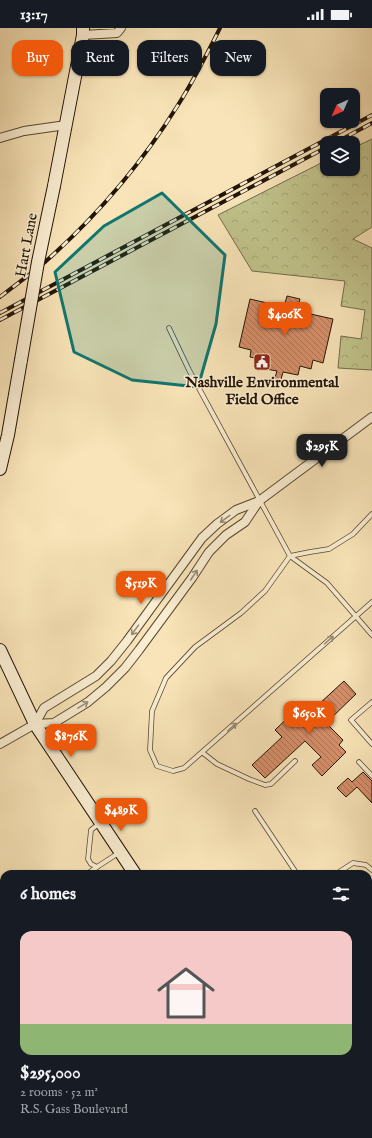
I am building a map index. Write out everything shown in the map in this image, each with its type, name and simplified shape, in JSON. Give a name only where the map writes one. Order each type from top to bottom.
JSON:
[{"type":"main road","name":"Hart Lane","points":[[0,469],[8,435],[38,262],[83,31]]},
{"type":"main road","points":[[0,650],[35,724],[132,870]]},
{"type":"street","points":[[83,31],[117,33],[120,28]]},
{"type":"street","points":[[0,138],[24,131],[66,124]]},
{"type":"street","points":[[35,724],[44,708],[96,676],[111,661],[202,538],[236,510],[259,501],[372,417]]},
{"type":"street","points":[[0,744],[35,724],[54,723],[88,702],[106,687],[125,668],[139,650],[192,578],[209,552],[226,535],[245,522],[259,501]]},
{"type":"lane","points":[[169,328],[189,370],[290,556],[327,583],[372,635]]},
{"type":"lane","points":[[372,514],[353,534],[329,549],[290,556],[265,592],[241,613],[195,647],[166,678],[152,711],[150,750],[157,766],[172,771],[184,768],[372,602]]},
{"type":"lane","points":[[371,704],[351,720],[372,744]]},
{"type":"lane","points":[[202,753],[217,764],[265,785],[271,784],[295,761]]},
{"type":"lane","points":[[359,762],[372,776]]},
{"type":"lane","points":[[254,811],[294,870]]},
{"type":"lane","points":[[97,867],[91,864],[88,859],[88,853],[91,830],[100,822]]},
{"type":"lane","points":[[93,870],[120,852]]},
{"type":"lane","points":[[342,870],[353,863],[366,865],[372,870]]},
{"type":"highlighted area","points":[[162,193],[225,255],[216,324],[198,387],[132,380],[74,352],[55,272],[104,226]]},
{"type":"green space","points":[[372,139],[372,227],[353,239],[372,248],[372,370],[338,368],[341,336],[361,339],[365,310],[341,306],[345,281],[252,271],[218,215],[320,164],[320,176],[360,176],[360,145]]},
{"type":"building","points":[[287,296],[300,299],[297,311],[333,319],[323,363],[313,360],[311,369],[300,366],[298,375],[283,372],[280,383],[274,381],[277,371],[261,368],[263,360],[250,357],[251,350],[239,347],[250,299],[284,307]]},
{"type":"building","points":[[344,681],[356,694],[326,723],[343,740],[339,745],[346,752],[322,776],[312,765],[321,757],[305,741],[265,778],[252,765],[282,737],[275,730],[298,708],[306,716]]},
{"type":"building","points":[[363,772],[372,781],[372,803],[357,787],[346,797],[337,788],[348,778],[352,782]]},
{"type":"railway","points":[[0,297],[64,245],[100,208],[134,168],[164,127],[184,96],[220,28]]},
{"type":"railway","points":[[0,313],[372,115]]},
{"type":"railway","points":[[348,136],[372,123]]},
{"type":"railway","points":[[0,320],[320,151]]},
{"type":"place","name":"Nashville Environmental Field Office","points":[[262,362]]}]
